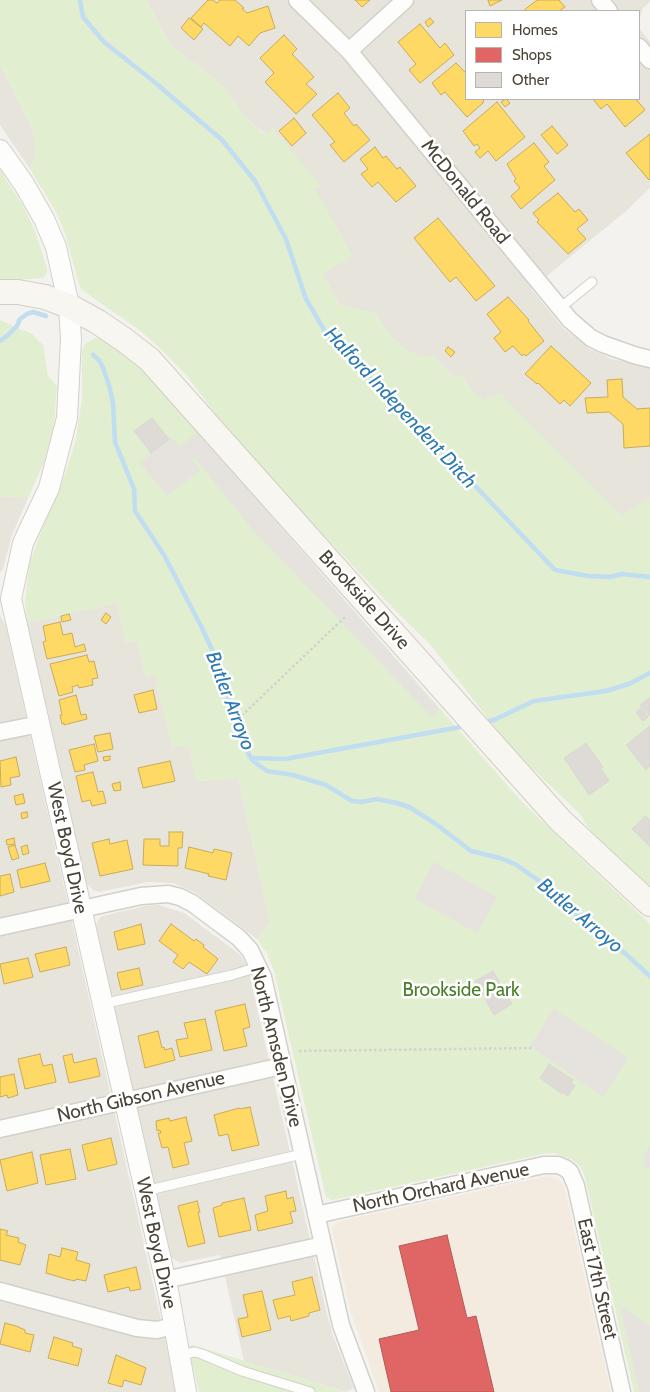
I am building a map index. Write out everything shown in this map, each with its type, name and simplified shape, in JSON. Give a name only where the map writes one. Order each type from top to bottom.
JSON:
[{"type":"main road","name":"Brookside Drive","points":[[0,292],[18,292],[45,297],[69,306],[114,333],[149,360],[560,820],[649,901]]},
{"type":"street","name":"McDonald Road","points":[[297,0],[349,51],[570,320],[591,338],[617,350],[650,358]]},
{"type":"street","points":[[349,51],[405,0]]},
{"type":"street","points":[[600,0],[608,10]]},
{"type":"street","points":[[640,48],[650,60]]},
{"type":"street","name":"West Boyd Drive","points":[[0,150],[24,184],[44,218],[61,264],[69,306],[71,339],[68,418],[49,488],[23,543],[5,598],[40,724],[165,1280],[186,1392]]},
{"type":"street","points":[[0,732],[40,724]]},
{"type":"street","name":"North Amsden Drive","points":[[80,908],[141,896],[168,894],[192,903],[239,938],[250,950],[263,977],[341,1325],[366,1392]]},
{"type":"street","points":[[0,927],[80,908]]},
{"type":"street","name":"North Gibson Avenue","points":[[0,1129],[282,1066]]},
{"type":"street","name":"North Orchard Avenue","points":[[316,1215],[544,1165],[558,1165],[565,1168]]},
{"type":"street","name":"East 17th Street","points":[[565,1168],[570,1172],[576,1186],[622,1392]]},
{"type":"street","points":[[165,1280],[323,1245]]},
{"type":"street","points":[[0,1291],[137,1328],[157,1330],[174,1326]]},
{"type":"lane","points":[[560,308],[592,282]]},
{"type":"lane","points":[[102,1004],[232,975],[258,967]]},
{"type":"lane","points":[[145,1191],[302,1154]]},
{"type":"lane","points":[[179,1356],[195,1352],[242,1371],[310,1392]]},
{"type":"path","points":[[231,726],[345,617]]},
{"type":"path","points":[[299,1050],[534,1048]]},
{"type":"shaded area","points":[[146,0],[650,0],[643,8],[640,16],[640,10],[465,10],[465,100],[640,100],[640,29],[650,42],[650,188],[626,211],[531,289],[564,329],[590,349],[612,359],[650,368],[650,498],[622,516],[500,394],[484,401],[473,392],[463,377],[452,376],[435,358],[419,356],[406,350],[390,336],[376,314],[340,305],[322,274],[315,189],[320,186],[273,129],[267,135],[248,120],[220,84],[171,45]]},
{"type":"shaded area","points":[[0,65],[33,130],[36,151],[30,169],[0,125]]},
{"type":"shaded area","points":[[198,432],[439,709],[432,717],[254,531],[195,458],[192,461],[200,470],[167,496],[140,463],[171,437],[180,447]]},
{"type":"shaded area","points":[[0,496],[28,498],[12,535],[3,569],[0,573]]},
{"type":"shaded area","points":[[116,603],[126,643],[137,641],[146,677],[155,675],[172,748],[188,744],[197,781],[238,778],[269,917],[269,924],[257,939],[194,892],[173,883],[148,882],[99,892],[93,890],[85,882],[27,623]]},
{"type":"shaded area","points":[[0,615],[6,627],[177,1392],[0,1392]]},
{"type":"shaded area","points":[[434,862],[497,897],[477,933],[415,899]]},
{"type":"shaded area","points":[[159,905],[184,913],[241,956],[248,968],[327,1314],[333,1336],[354,1388],[346,1392],[244,1361],[220,1255],[180,1263],[170,1257],[95,928],[102,916],[145,906]]},
{"type":"shaded area","points":[[554,1009],[628,1058],[603,1097],[530,1046]]},
{"type":"shaded area","points":[[650,1146],[650,1167],[645,1168],[643,1156]]},
{"type":"shaded area","points":[[548,1176],[559,1179],[564,1187],[611,1392],[379,1392],[350,1310],[332,1229],[334,1224],[340,1221]]},
{"type":"shaded area","points":[[620,1305],[650,1326],[650,1392],[639,1392]]},
{"type":"green space","points":[[0,0],[146,0],[171,45],[220,84],[248,120],[266,135],[273,128],[320,185],[315,189],[353,256],[322,274],[340,305],[376,314],[390,336],[406,350],[419,356],[435,358],[452,376],[458,374],[463,377],[473,392],[484,401],[500,394],[622,516],[650,498],[650,890],[607,850],[587,826],[580,814],[512,749],[430,644],[396,611],[239,445],[186,375],[138,329],[82,290],[64,230],[55,210],[30,169],[36,151],[33,130],[0,65]]},
{"type":"green space","points":[[0,170],[22,204],[35,231],[47,268],[47,273],[43,278],[0,281]]},
{"type":"green space","points":[[0,320],[32,334],[43,345],[48,376],[57,386],[54,424],[49,446],[28,498],[0,496]]},
{"type":"green space","name":"Brookside Park","points":[[95,338],[106,339],[157,386],[521,801],[650,924],[650,1392],[634,1392],[585,1177],[580,1166],[571,1159],[554,1153],[543,1154],[332,1200],[326,1197],[274,971],[267,953],[257,939],[269,924],[269,917],[238,778],[197,781],[188,745],[172,748],[155,675],[146,677],[137,641],[126,643],[116,603],[27,623],[25,600],[30,562],[61,486],[76,439],[82,399],[82,350],[86,343]]},
{"type":"green space","points":[[193,1345],[345,1392],[199,1392],[188,1346]]},
{"type":"building: Homes","points":[[208,0],[213,0],[217,3],[220,0],[235,0],[247,13],[268,6],[275,28],[260,33],[249,46],[238,36],[230,46],[204,23],[201,27],[191,18]]},
{"type":"building: Homes","points":[[355,0],[370,0],[362,7]]},
{"type":"building: Homes","points":[[488,0],[502,0],[490,6]]},
{"type":"building: Homes","points":[[537,0],[559,0],[565,7],[560,10],[524,10]]},
{"type":"building: Homes","points":[[189,18],[203,29],[194,40],[181,28]]},
{"type":"building: Homes","points":[[430,18],[434,22],[428,27],[425,22]]},
{"type":"building: Homes","points":[[420,24],[440,48],[445,43],[454,55],[420,83],[409,70],[416,64],[398,42]]},
{"type":"building: Homes","points":[[284,35],[297,49],[292,54],[314,77],[306,84],[317,94],[296,114],[265,82],[274,73],[260,58]]},
{"type":"building: Homes","points":[[456,63],[465,72],[465,100],[484,100],[483,103],[467,117],[445,92],[441,95],[432,83]]},
{"type":"building: Homes","points":[[338,93],[350,108],[344,113],[354,126],[356,124],[370,140],[344,162],[330,145],[335,142],[312,115]]},
{"type":"building: Homes","points":[[507,100],[510,103],[505,107],[501,102]]},
{"type":"building: Homes","points":[[594,100],[637,100],[645,110],[625,127],[607,104],[601,109]]},
{"type":"building: Homes","points":[[497,102],[525,137],[496,161],[488,151],[480,158],[475,152],[480,148],[477,144],[474,146],[463,131]]},
{"type":"building: Homes","points":[[294,118],[306,133],[292,146],[279,131]]},
{"type":"building: Homes","points":[[552,126],[568,145],[557,154],[541,135]]},
{"type":"building: Homes","points":[[650,134],[650,179],[649,180],[626,153]]},
{"type":"building: Homes","points":[[534,143],[549,162],[544,166],[555,180],[521,209],[511,196],[520,188],[514,181],[516,179],[507,164]]},
{"type":"building: Homes","points":[[375,147],[383,158],[386,156],[397,169],[400,167],[416,186],[396,202],[378,182],[372,187],[361,174],[368,169],[360,159]]},
{"type":"building: Homes","points":[[558,193],[575,212],[579,209],[588,220],[577,229],[586,239],[568,254],[537,222],[539,220],[533,213]]},
{"type":"building: Homes","points":[[438,218],[495,286],[476,301],[456,277],[450,282],[414,238]]},
{"type":"building: Homes","points":[[508,297],[529,320],[544,341],[526,356],[524,354],[522,356],[513,346],[505,352],[494,338],[501,332],[487,314]]},
{"type":"building: Homes","points":[[551,346],[591,383],[570,406],[564,400],[560,404],[538,383],[525,374]]},
{"type":"building: Homes","points":[[448,347],[455,352],[451,357],[445,351]]},
{"type":"building: Homes","points":[[622,379],[623,397],[637,409],[650,408],[650,446],[624,448],[623,424],[609,412],[587,413],[585,398],[608,397],[607,380]]},
{"type":"building: Homes","points":[[106,613],[111,617],[106,624],[101,620]]},
{"type":"building: Homes","points":[[69,614],[71,620],[62,622],[61,616]]},
{"type":"building: Homes","points":[[60,622],[63,635],[72,633],[75,647],[84,644],[86,651],[47,659],[43,642],[46,641],[43,626]]},
{"type":"building: Homes","points":[[87,655],[89,662],[94,661],[98,678],[92,679],[93,685],[79,688],[78,685],[72,687],[73,692],[59,696],[50,664]]},
{"type":"building: Homes","points":[[153,690],[157,709],[139,713],[134,695]]},
{"type":"building: Homes","points":[[76,695],[81,715],[86,714],[87,719],[64,725],[60,715],[62,715],[59,700]]},
{"type":"building: Homes","points":[[110,733],[113,749],[98,752],[94,736]]},
{"type":"building: Homes","points":[[94,744],[98,761],[84,765],[85,770],[75,772],[69,750]]},
{"type":"building: Homes","points":[[110,756],[110,760],[104,761],[103,757]]},
{"type":"building: Homes","points":[[16,757],[20,776],[10,778],[11,785],[1,787],[0,761]]},
{"type":"building: Homes","points":[[170,761],[175,781],[143,788],[138,768]]},
{"type":"building: Homes","points":[[93,772],[98,792],[103,791],[106,803],[92,806],[90,800],[82,802],[76,776]]},
{"type":"building: Homes","points":[[120,782],[121,790],[114,791],[112,784]]},
{"type":"building: Homes","points":[[23,794],[25,803],[16,805],[14,796]]},
{"type":"building: Homes","points":[[27,812],[28,817],[22,819],[21,813]]},
{"type":"building: Homes","points":[[169,832],[183,832],[182,848],[178,848],[178,866],[143,865],[144,839],[160,839],[160,846],[169,846]]},
{"type":"building: Homes","points":[[14,838],[15,844],[7,845],[6,840]]},
{"type":"building: Homes","points":[[109,839],[110,844],[127,840],[133,869],[100,876],[92,843]]},
{"type":"building: Homes","points":[[15,845],[19,858],[12,860],[8,847]]},
{"type":"building: Homes","points":[[27,845],[29,853],[23,855],[21,847]]},
{"type":"building: Homes","points":[[189,847],[213,853],[214,849],[232,853],[226,880],[185,868]]},
{"type":"building: Homes","points":[[45,863],[50,881],[21,888],[17,870]]},
{"type":"building: Homes","points":[[10,874],[14,892],[0,896],[0,876]]},
{"type":"building: Homes","points":[[141,924],[145,944],[118,950],[114,932]]},
{"type":"building: Homes","points":[[171,924],[194,941],[196,939],[218,959],[207,974],[189,962],[183,969],[173,962],[178,955],[159,941]]},
{"type":"building: Homes","points":[[66,947],[70,965],[40,972],[35,954]]},
{"type":"building: Homes","points":[[28,958],[33,977],[4,984],[0,964]]},
{"type":"building: Homes","points":[[139,968],[143,985],[121,990],[117,973]]},
{"type":"building: Homes","points":[[245,1004],[250,1027],[243,1029],[247,1046],[224,1051],[215,1011]]},
{"type":"building: Homes","points":[[205,1019],[212,1050],[180,1057],[176,1040],[188,1038],[184,1023]]},
{"type":"building: Homes","points":[[158,1031],[162,1048],[164,1047],[165,1050],[172,1048],[175,1060],[145,1068],[138,1036]]},
{"type":"building: Homes","points":[[40,1054],[43,1066],[52,1064],[56,1082],[25,1089],[18,1059]]},
{"type":"building: Homes","points":[[72,1054],[74,1063],[96,1058],[100,1076],[69,1083],[63,1056]]},
{"type":"building: Homes","points":[[14,1074],[18,1095],[8,1098],[7,1095],[0,1097],[0,1077]]},
{"type":"building: Homes","points":[[250,1107],[259,1145],[232,1151],[228,1134],[219,1136],[214,1115]]},
{"type":"building: Homes","points":[[186,1117],[192,1141],[184,1143],[189,1164],[173,1168],[168,1147],[162,1148],[158,1133],[161,1133],[160,1130],[157,1131],[156,1121],[169,1118],[170,1121]]},
{"type":"building: Homes","points":[[111,1138],[117,1164],[88,1171],[82,1145]]},
{"type":"building: Homes","points":[[70,1149],[76,1179],[46,1185],[40,1155]]},
{"type":"building: Homes","points":[[32,1152],[38,1183],[7,1191],[0,1160]]},
{"type":"building: Homes","points":[[286,1191],[287,1199],[293,1197],[296,1211],[290,1212],[293,1223],[258,1231],[255,1215],[268,1211],[265,1196]]},
{"type":"building: Homes","points":[[244,1198],[251,1230],[219,1237],[213,1208],[222,1205],[222,1203]]},
{"type":"building: Homes","points":[[197,1201],[205,1243],[188,1247],[178,1206]]},
{"type":"building: Homes","points":[[0,1229],[8,1231],[6,1235],[19,1238],[18,1242],[26,1245],[20,1265],[0,1260]]},
{"type":"building: Homes","points":[[62,1248],[78,1252],[76,1260],[90,1264],[86,1281],[76,1279],[75,1281],[46,1273],[49,1254],[60,1257]]},
{"type":"building: Homes","points":[[136,1267],[141,1289],[130,1291],[129,1287],[108,1292],[104,1275]]},
{"type":"building: Homes","points":[[312,1277],[320,1310],[309,1313],[309,1316],[291,1321],[290,1316],[278,1319],[273,1300],[295,1295],[292,1282]]},
{"type":"building: Homes","points":[[262,1291],[271,1330],[242,1337],[238,1319],[248,1317],[243,1295]]},
{"type":"building: Homes","points":[[5,1323],[25,1330],[25,1333],[34,1335],[30,1352],[0,1344]]},
{"type":"building: Homes","points":[[54,1337],[73,1343],[72,1346],[82,1349],[78,1366],[48,1358]]},
{"type":"building: Homes","points":[[116,1355],[146,1368],[141,1385],[124,1380],[122,1387],[108,1383]]},
{"type":"building: Shops","points":[[447,1235],[467,1318],[476,1316],[494,1392],[391,1392],[379,1339],[419,1330],[399,1246]]},
{"type":"building: Other","points":[[152,418],[169,439],[151,453],[134,431]]},
{"type":"building: Other","points":[[650,699],[650,716],[640,705]]},
{"type":"building: Other","points":[[641,708],[648,717],[643,721],[636,712]]},
{"type":"building: Other","points":[[650,726],[650,766],[646,770],[626,745]]},
{"type":"building: Other","points":[[586,743],[603,767],[601,768],[609,781],[589,795],[564,758]]},
{"type":"building: Other","points":[[645,816],[650,820],[650,847],[632,829]]},
{"type":"building: Other","points":[[493,971],[512,1004],[494,1015],[475,981]]},
{"type":"building: Other","points":[[549,1064],[573,1080],[571,1083],[575,1086],[568,1096],[562,1094],[540,1078]]},
{"type":"waterway","name":"Halford Independent Ditch","points":[[80,0],[83,17],[104,42],[222,140],[255,181],[286,239],[306,299],[326,333],[406,413],[555,570],[588,576],[610,577],[622,574],[650,577]]},
{"type":"waterway","name":"Butler Arroyo","points":[[0,341],[27,314],[33,312],[46,316]]},
{"type":"waterway","name":"Butler Arroyo","points":[[93,355],[99,360],[109,385],[113,403],[115,442],[134,489],[135,511],[164,555],[202,628],[214,654],[230,703],[236,713],[249,755],[253,761],[267,771],[293,775],[326,785],[352,801],[361,802],[377,799],[409,807],[436,824],[471,851],[500,858],[515,864],[552,890],[561,901],[650,976]]},
{"type":"waterway","points":[[483,722],[494,720],[534,701],[606,691],[629,684],[650,673]]},
{"type":"waterway","points":[[249,756],[253,758],[285,759],[466,726]]}]
